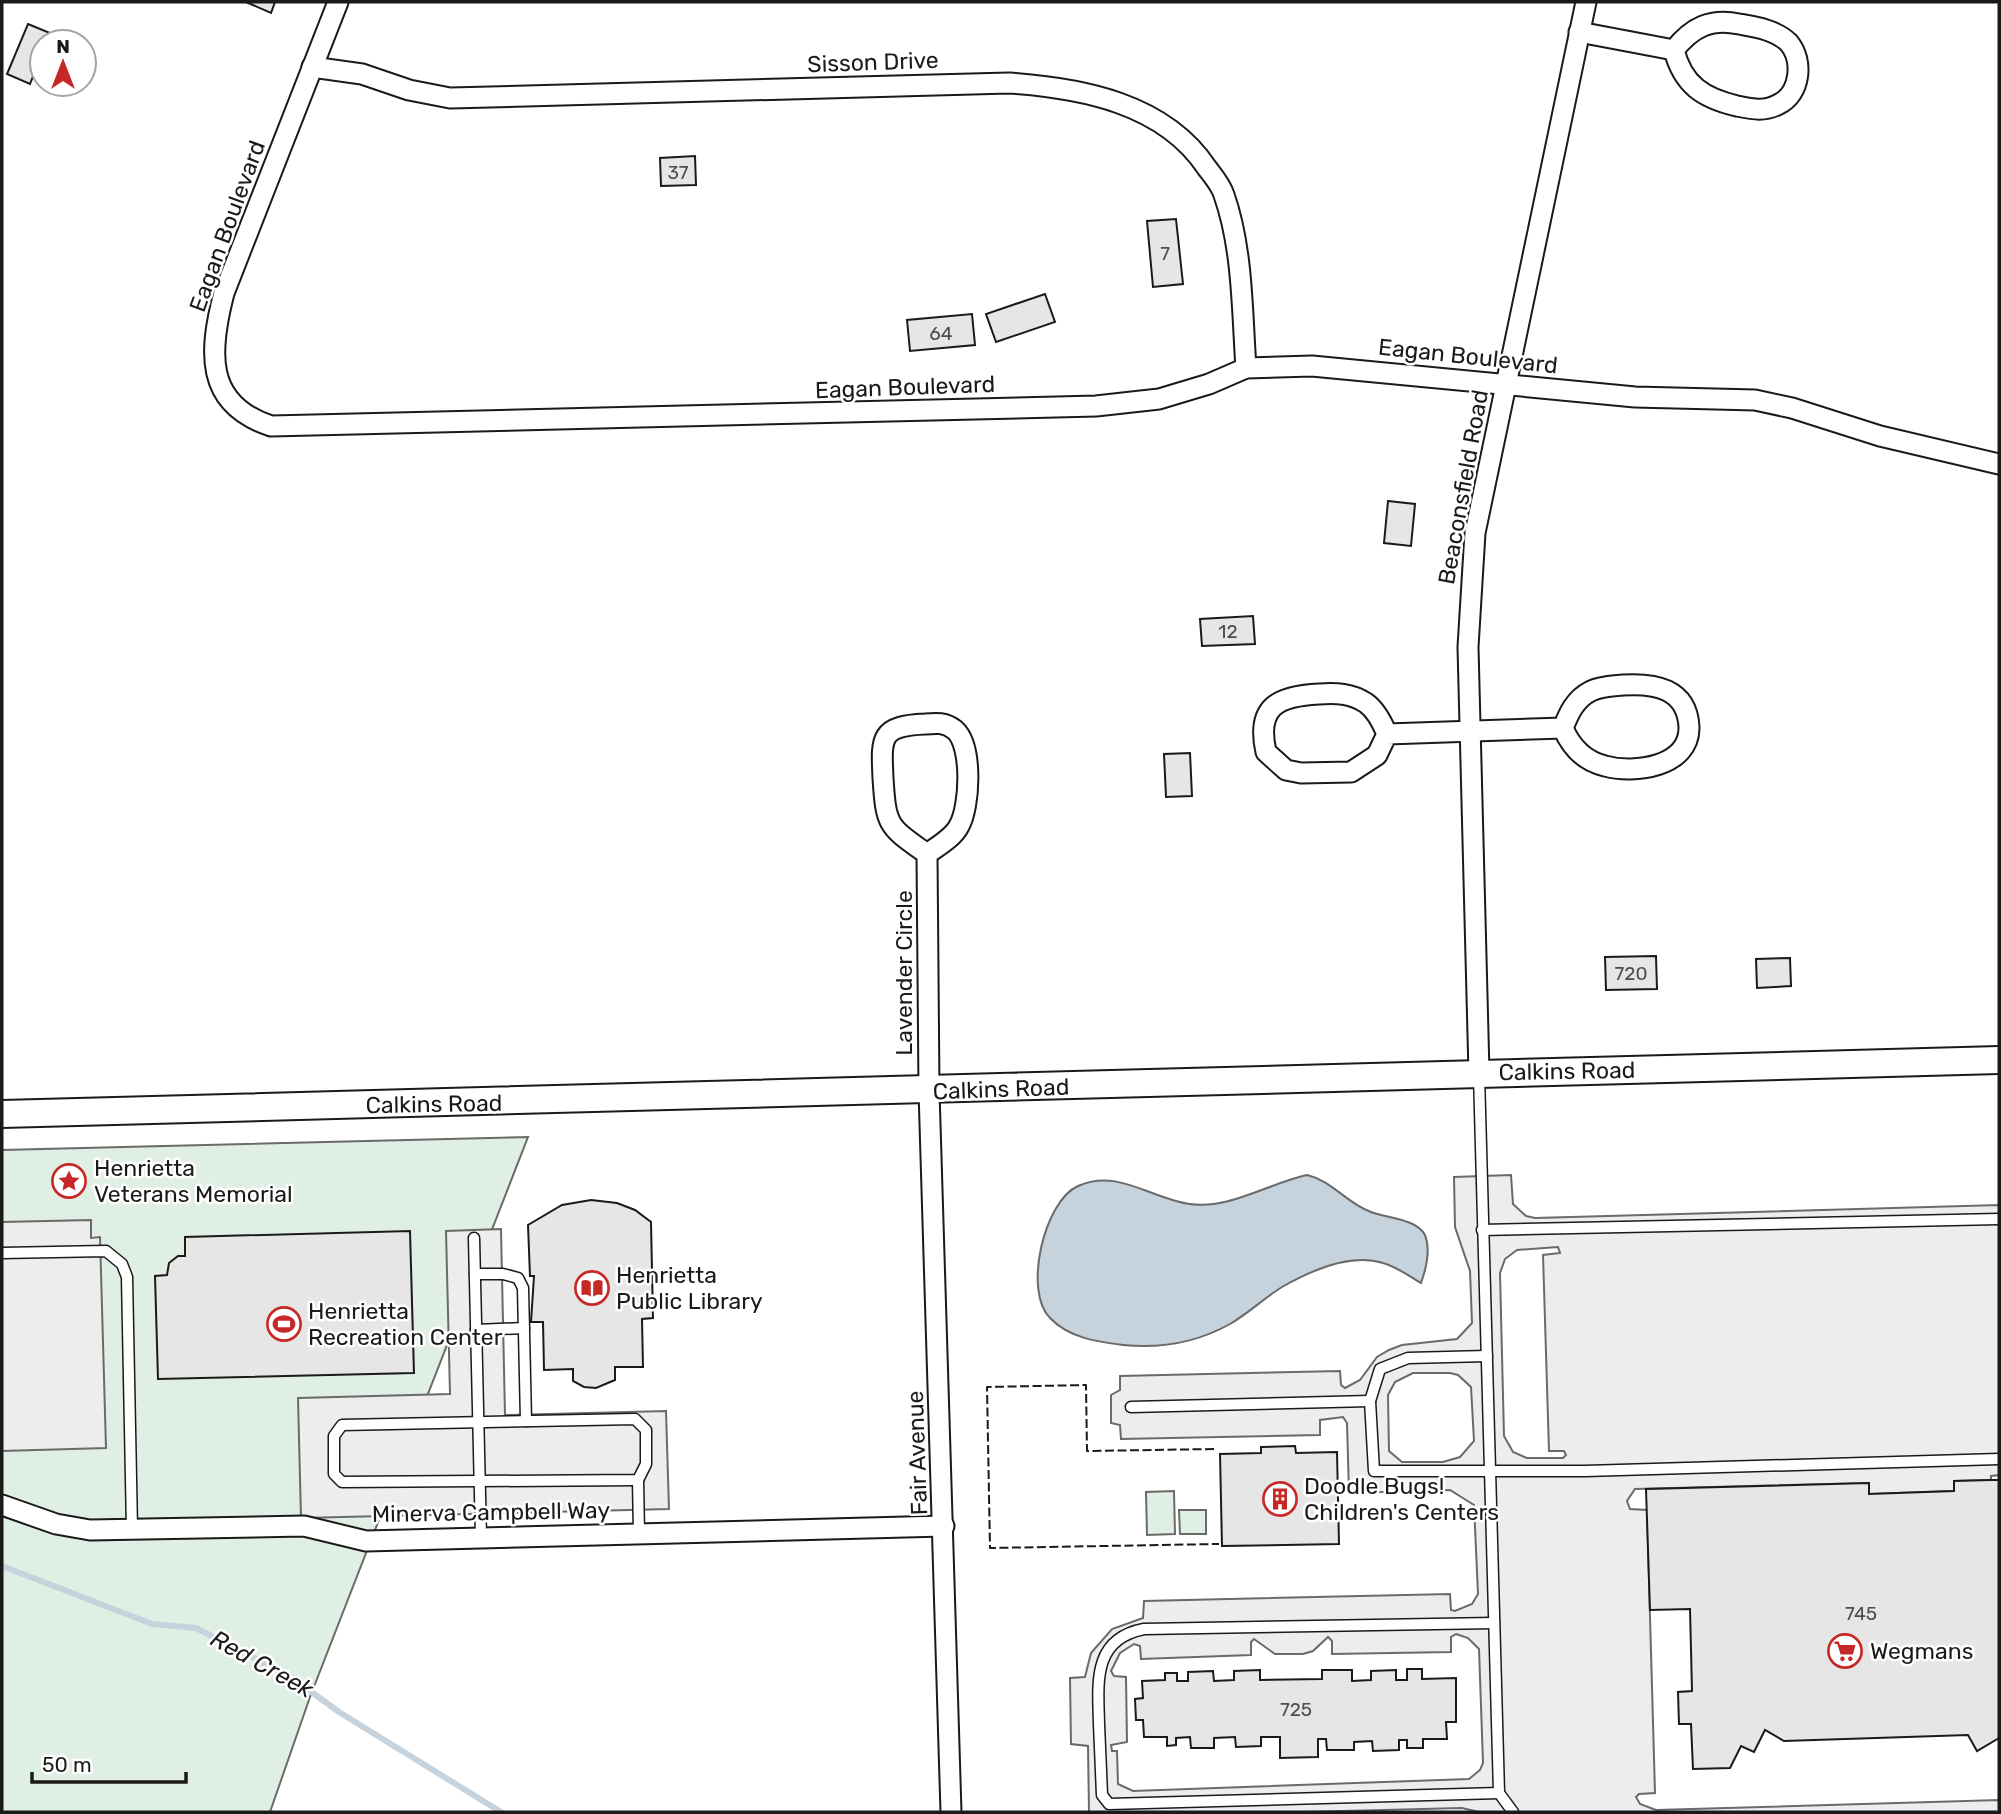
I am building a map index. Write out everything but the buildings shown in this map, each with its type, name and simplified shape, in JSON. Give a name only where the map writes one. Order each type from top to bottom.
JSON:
[{"type":"main road","name":"Calkins Road","points":[[2,1114],[1999,1060]]},
{"type":"street","name":"Eagan Boulevard","points":[[338,2],[224,293],[215,326],[214,352],[222,391],[234,407],[262,423],[298,428],[1097,406],[1159,399],[1209,384],[1246,368],[1312,366],[1635,397],[1755,400],[1792,408],[1880,436],[1999,464]]},
{"type":"street","name":"Beaconsfield Road","points":[[1479,1073],[1468,601],[1474,546],[1505,384],[1586,2]]},
{"type":"street","points":[[1722,20],[1764,29],[1790,44],[1795,57],[1797,84],[1790,97],[1767,109],[1753,110],[1713,101],[1698,93],[1688,81],[1678,66],[1674,50],[1694,29],[1709,23],[1722,20]]},
{"type":"street","points":[[1579,32],[1674,50]]},
{"type":"street","name":"Sisson Drive","points":[[312,67],[362,74],[410,90],[450,98],[1009,83],[1053,86],[1096,94],[1135,108],[1170,130],[1199,156],[1223,192],[1234,230],[1246,368]]},
{"type":"street","points":[[1648,683],[1674,692],[1682,702],[1689,729],[1679,754],[1668,762],[1654,766],[1605,767],[1584,757],[1570,744],[1563,728],[1570,709],[1591,690],[1648,683]]},
{"type":"street","points":[[1339,692],[1367,704],[1379,717],[1387,734],[1377,755],[1351,772],[1301,773],[1286,770],[1266,752],[1263,723],[1270,710],[1292,695],[1339,692]]},
{"type":"street","points":[[942,723],[955,730],[963,741],[967,757],[966,811],[958,829],[928,854],[891,827],[885,813],[881,747],[888,733],[898,725],[942,723]]},
{"type":"street","points":[[1387,734],[1563,728]]},
{"type":"street","name":"Lavender Circle","points":[[928,854],[929,1091]]},
{"type":"street","name":"Fair Avenue","points":[[929,1091],[951,1812]]},
{"type":"street","name":"Minerva Campbell Way","points":[[2,1505],[56,1524],[90,1530],[304,1527],[366,1541],[944,1527]]},
{"type":"lane","points":[[1479,1073],[1499,1793],[1513,1812]]},
{"type":"lane","points":[[1482,1230],[1999,1219]]},
{"type":"lane","points":[[474,1238],[481,1538]]},
{"type":"lane","points":[[2,1253],[106,1251],[122,1264],[127,1277],[132,1529]]},
{"type":"lane","points":[[475,1274],[503,1274],[518,1278],[523,1288],[526,1421]]},
{"type":"lane","points":[[477,1330],[524,1328]]},
{"type":"lane","points":[[1487,1356],[1408,1358],[1380,1369],[1370,1401],[1374,1471],[1490,1472],[1999,1459]]},
{"type":"lane","points":[[1131,1407],[1370,1401]]},
{"type":"lane","points":[[638,1480],[342,1482],[334,1474],[334,1436],[342,1425],[635,1419],[646,1430],[646,1464],[638,1480],[639,1534]]},
{"type":"lane","points":[[1494,1623],[1144,1629],[1129,1632],[1108,1647],[1097,1674],[1102,1795],[1109,1804],[1499,1793]]},
{"type":"green space","points":[[528,1137],[310,1697],[270,1812],[2,1812],[2,1150]]},
{"type":"green space","points":[[1174,1491],[1175,1534],[1147,1535],[1146,1492]]},
{"type":"green space","points":[[1179,1510],[1206,1510],[1206,1534],[1180,1534]]},
{"type":"shaded area","points":[[1307,1175],[1324,1182],[1362,1208],[1409,1222],[1421,1230],[1427,1241],[1428,1253],[1421,1283],[1383,1263],[1358,1260],[1331,1265],[1275,1291],[1237,1320],[1217,1331],[1178,1343],[1151,1346],[1113,1344],[1075,1335],[1050,1318],[1042,1305],[1038,1288],[1038,1268],[1047,1227],[1055,1209],[1066,1195],[1078,1186],[1093,1181],[1121,1182],[1176,1201],[1205,1205],[1234,1200]]},
{"type":"shaded area","points":[[1511,1175],[1513,1204],[1526,1216],[1535,1218],[1999,1205],[1999,1475],[1991,1476],[1991,1480],[1954,1481],[1954,1491],[1869,1494],[1869,1483],[1635,1489],[1627,1501],[1630,1509],[1647,1510],[1655,1793],[1639,1794],[1636,1797],[1640,1804],[1656,1810],[1999,1800],[1999,1812],[1479,1812],[1462,1808],[1304,1812],[1089,1812],[1088,1746],[1071,1744],[1070,1678],[1085,1677],[1091,1653],[1112,1629],[1143,1618],[1144,1601],[1450,1594],[1451,1610],[1455,1611],[1472,1604],[1478,1594],[1474,1505],[1450,1490],[1349,1493],[1347,1423],[1343,1417],[1320,1420],[1320,1435],[1121,1439],[1120,1425],[1111,1423],[1111,1395],[1120,1390],[1120,1376],[1340,1371],[1341,1385],[1345,1388],[1360,1380],[1377,1357],[1389,1350],[1402,1345],[1457,1339],[1472,1323],[1470,1271],[1455,1227],[1454,1177]],"holes":[[[1558,1247],[1560,1253],[1543,1255],[1549,1451],[1564,1451],[1566,1455],[1563,1458],[1527,1458],[1513,1452],[1504,1436],[1500,1273],[1505,1259],[1517,1250]],[[1413,1373],[1450,1373],[1458,1375],[1471,1387],[1474,1441],[1460,1457],[1443,1462],[1402,1462],[1389,1451],[1388,1395],[1395,1382]],[[1456,1634],[1468,1638],[1479,1649],[1483,1763],[1480,1770],[1469,1779],[1133,1791],[1118,1784],[1117,1751],[1112,1751],[1111,1745],[1127,1742],[1126,1677],[1114,1676],[1111,1671],[1120,1653],[1134,1644],[1140,1646],[1141,1659],[1251,1655],[1251,1642],[1254,1639],[1275,1654],[1303,1654],[1313,1651],[1328,1637],[1332,1641],[1332,1654],[1451,1652],[1451,1637]]]},
{"type":"shaded area","points":[[91,1220],[91,1238],[100,1237],[106,1448],[2,1451],[2,1222]]},
{"type":"shaded area","points":[[501,1229],[505,1415],[666,1411],[669,1509],[301,1518],[298,1398],[450,1394],[446,1231]]},
{"type":"waterway","name":"Red Creek","points":[[2,1566],[152,1624],[196,1628],[291,1677],[339,1712],[501,1812]]},
{"type":"fence","points":[[1214,1449],[1087,1451],[1086,1385],[987,1387],[990,1548],[1219,1544]]},
{"type":"place","name":"Henrietta Veterans Memorial","points":[[69,1181]]},
{"type":"place","name":"Henrietta Public Library","points":[[592,1288]]},
{"type":"place","name":"Henrietta Recreation Center","points":[[284,1324]]},
{"type":"place","name":"Doodle Bugs! Children's Centers","points":[[1280,1499]]},
{"type":"place","name":"Wegmans","points":[[1845,1651]]}]
